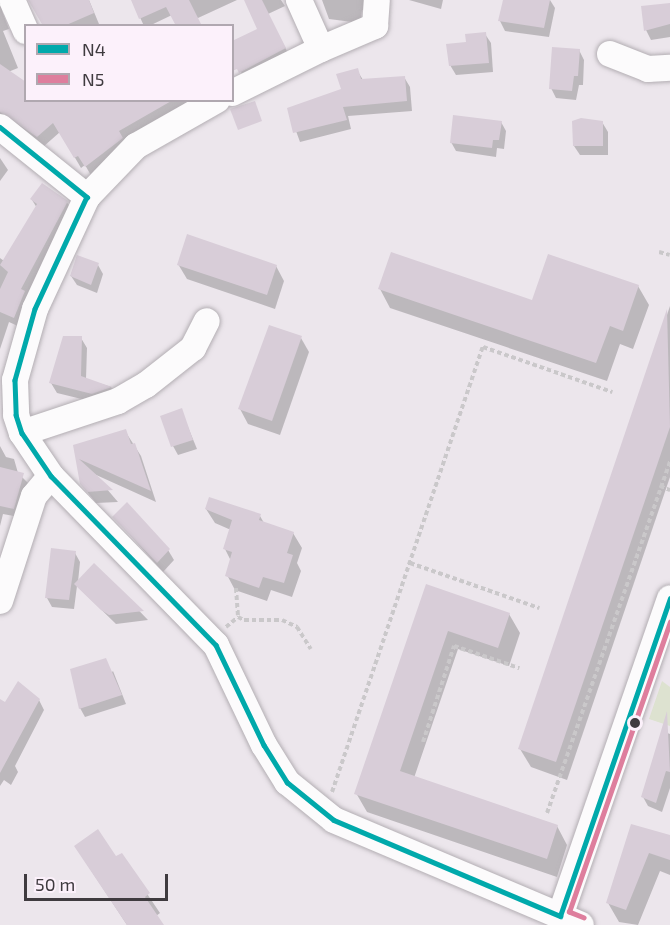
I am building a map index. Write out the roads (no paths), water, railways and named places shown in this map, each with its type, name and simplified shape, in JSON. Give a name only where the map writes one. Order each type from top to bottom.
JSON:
[{"type":"street","points":[[12,0],[24,27]]},
{"type":"street","points":[[299,0],[321,49]]},
{"type":"street","points":[[234,92],[321,49],[375,26],[377,0]]},
{"type":"street","points":[[610,54],[648,69],[670,68]]},
{"type":"street","points":[[213,102],[136,146],[87,197],[35,309],[15,380],[16,415],[22,433],[51,476],[212,639],[264,745],[287,782],[334,820],[571,921],[670,598]]},
{"type":"street","points":[[0,127],[87,197]]},
{"type":"street","points":[[22,433],[118,401],[146,385],[193,348],[207,321]]},
{"type":"street","points":[[0,601],[34,496],[51,476]]}]
